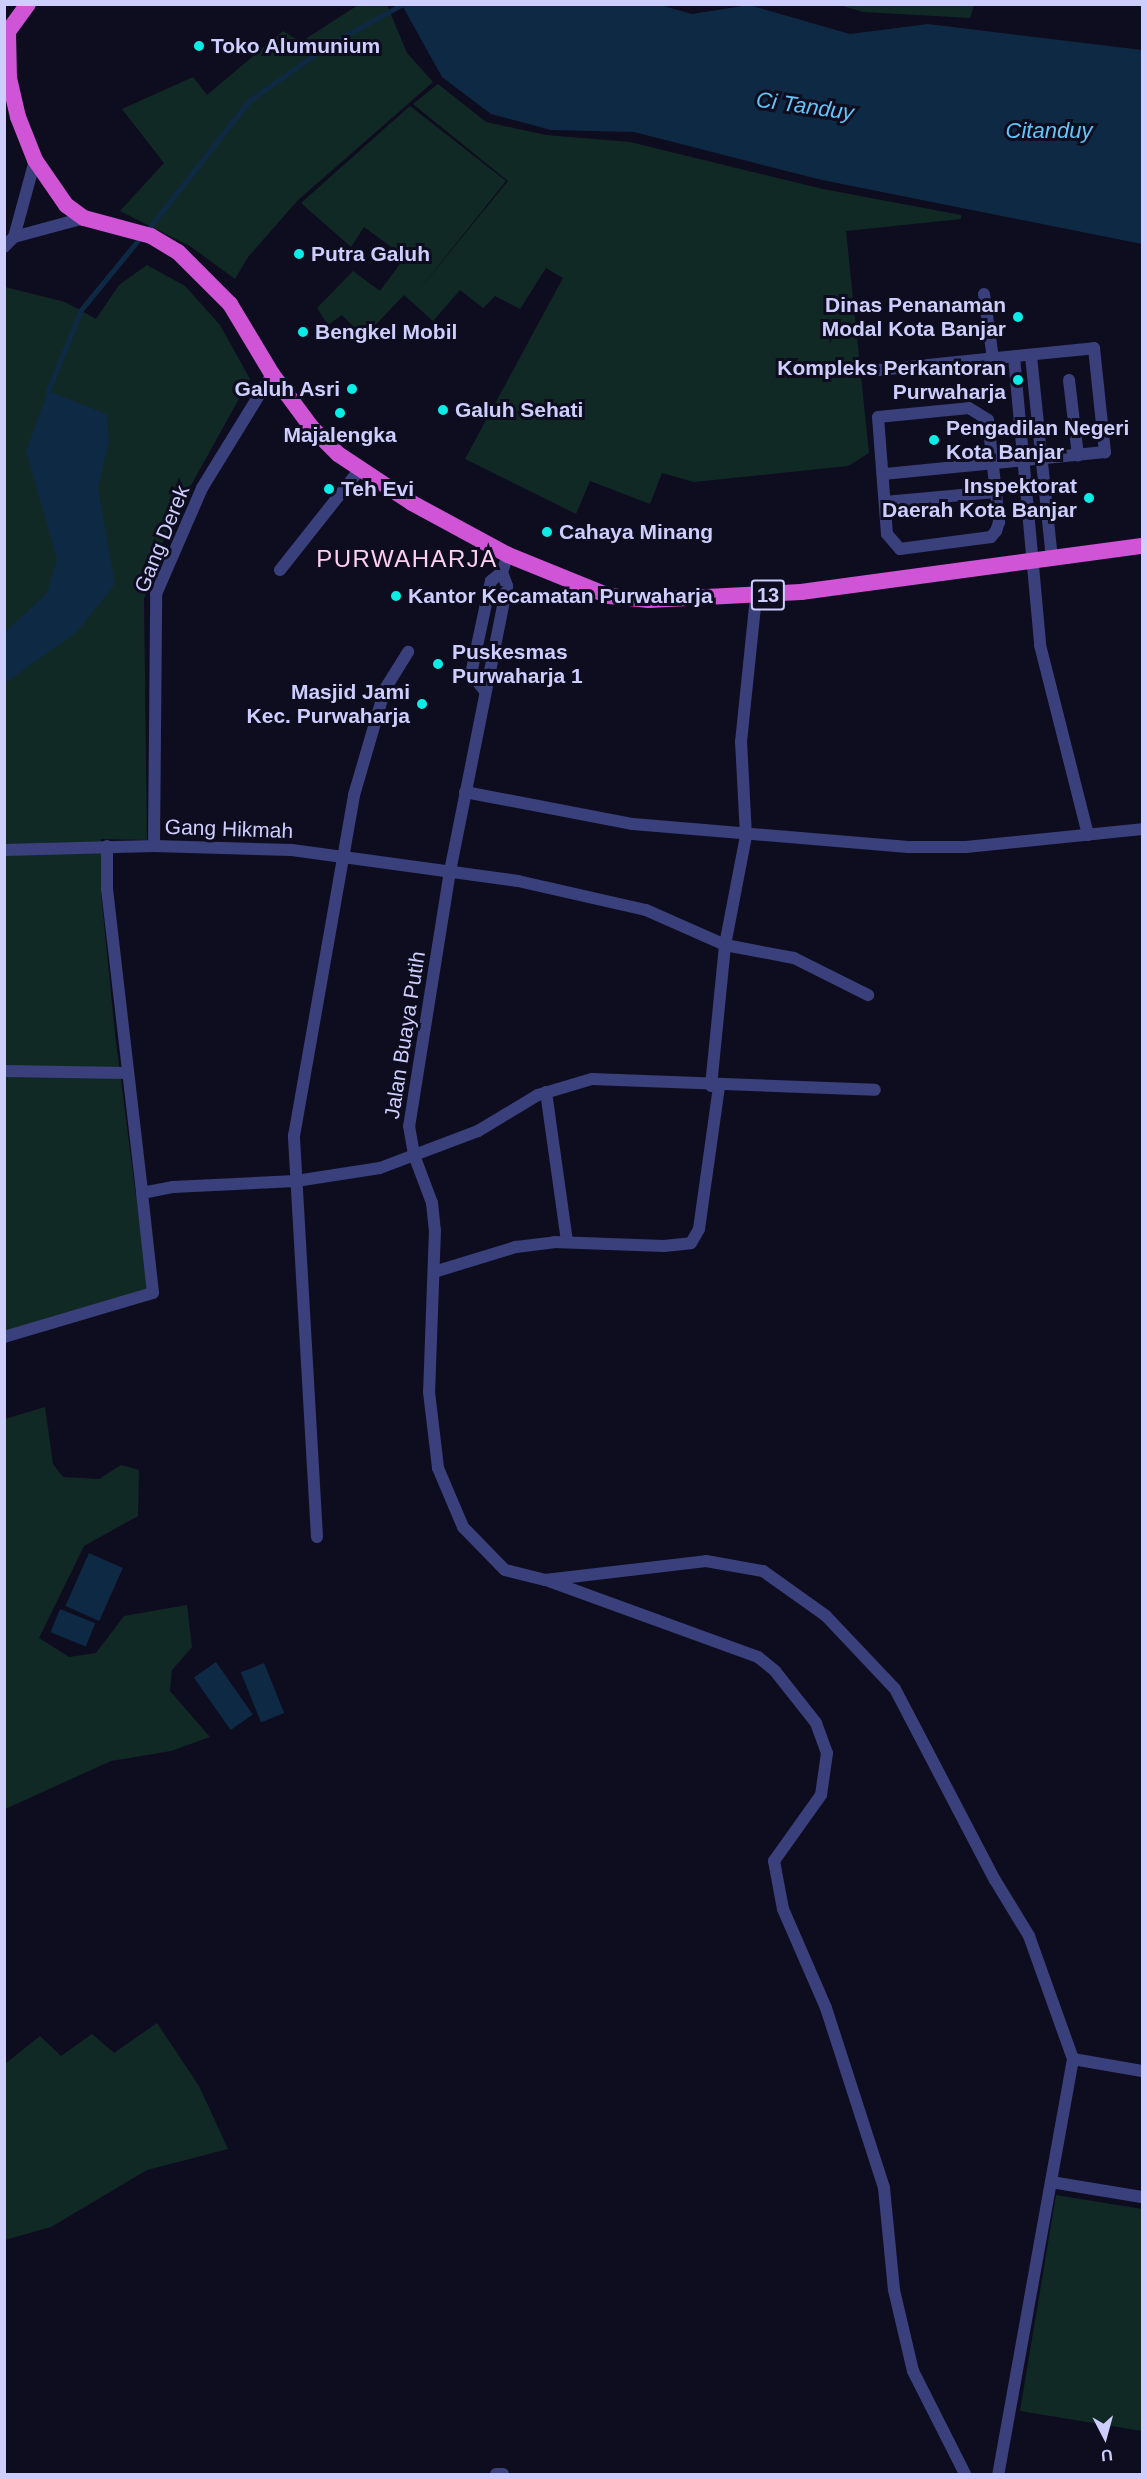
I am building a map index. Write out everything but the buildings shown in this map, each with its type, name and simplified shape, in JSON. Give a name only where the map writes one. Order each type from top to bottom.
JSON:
[{"type":"highway","name":"13","points":[[28,4],[6,31],[6,65],[18,117],[35,160],[66,205],[84,218],[151,236],[178,252],[230,304],[272,374],[322,439],[360,469],[412,503],[508,555],[609,596],[626,599],[756,596],[1143,546]]},
{"type":"street","points":[[4,247],[14,237],[35,160]]},
{"type":"street","points":[[14,237],[84,218]]},
{"type":"street","points":[[984,294],[993,359]]},
{"type":"street","points":[[879,370],[1094,348],[1105,452],[1023,462],[883,474]]},
{"type":"street","points":[[1031,356],[1052,558]]},
{"type":"street","points":[[1014,357],[1040,645],[1059,725],[1077,780],[1088,835]]},
{"type":"street","name":"Gang Derek","points":[[154,846],[156,594],[202,488],[272,374]]},
{"type":"street","points":[[1069,380],[1078,455]]},
{"type":"street","points":[[969,408],[988,420],[999,522],[991,537],[900,549],[887,534],[883,474],[878,417],[969,408]]},
{"type":"street","points":[[280,570],[360,469]]},
{"type":"street","points":[[885,502],[995,492]]},
{"type":"street","name":"Jalan Buaya Putih","points":[[508,555],[502,572],[507,586],[450,871],[409,1126],[414,1155],[432,1203],[434,1272],[429,1392],[437,1457],[463,1527],[481,1549],[505,1570],[545,1580]]},
{"type":"street","points":[[434,1272],[516,1247],[567,1242],[664,1246],[691,1243],[699,1229],[715,1086],[725,945],[746,836],[741,742],[756,596]]},
{"type":"street","points":[[317,1537],[294,1136],[301,1086],[321,995],[341,856],[370,733],[385,689],[408,651]]},
{"type":"street","points":[[465,792],[633,824],[746,836],[936,847],[1143,829]]},
{"type":"street","points":[[4,1338],[153,1293],[107,889],[107,846]]},
{"type":"street","name":"Gang Hikmah","points":[[4,850],[154,846],[292,850],[518,881],[646,910],[725,945],[765,949],[794,958],[868,995]]},
{"type":"street","points":[[4,1071],[127,1073]]},
{"type":"street","points":[[142,1193],[172,1187],[296,1181],[357,1174],[478,1131],[523,1101],[546,1092],[609,1077],[715,1086],[875,1090]]},
{"type":"street","points":[[546,1092],[567,1242]]},
{"type":"street","points":[[545,1580],[706,1561],[763,1571],[826,1616],[895,1689],[995,1880],[1029,1936],[1073,2060],[998,2475]]},
{"type":"street","points":[[545,1580],[758,1657],[775,1671],[816,1723],[827,1753],[821,1795],[774,1861],[783,1908],[825,2008],[884,2188],[894,2289],[913,2371],[965,2475]]},
{"type":"street","points":[[1073,2060],[1143,2071]]},
{"type":"street","points":[[1051,2182],[1143,2197]]},
{"type":"street","points":[[496,2475],[502,2475]]},
{"type":"green space","points":[[358,5],[387,5],[407,53],[433,82],[298,200],[248,257],[235,279],[190,246],[120,211],[164,163],[122,109],[193,77],[207,95],[283,31],[301,42]]},
{"type":"green space","points":[[839,5],[974,5],[970,18],[864,12]]},
{"type":"green space","points":[[438,84],[486,122],[546,135],[630,142],[823,189],[961,215],[961,219],[846,231],[869,453],[848,466],[694,482],[662,473],[650,504],[590,481],[576,514],[465,459],[563,278],[546,268],[520,309],[495,296],[483,308],[460,290],[433,321],[404,295],[364,337],[342,315],[328,325],[317,308],[353,271],[380,291],[405,257],[364,227],[351,247],[301,203],[410,106],[506,181],[414,296],[508,181],[413,104]]},
{"type":"green space","points":[[147,265],[185,286],[220,325],[250,379],[169,525],[144,599],[147,840],[101,839],[101,893],[115,1034],[148,1289],[5,1332],[5,287],[65,302],[96,319],[119,285]]},
{"type":"green space","points":[[45,1407],[53,1464],[63,1477],[99,1479],[121,1465],[139,1470],[138,1516],[84,1546],[39,1638],[69,1657],[96,1653],[124,1616],[187,1605],[192,1647],[172,1670],[170,1691],[210,1737],[171,1751],[111,1761],[5,1809],[5,1419]]},
{"type":"green space","points":[[157,2023],[199,2086],[228,2149],[147,2170],[51,2227],[5,2240],[5,2064],[40,2036],[61,2056],[92,2034],[114,2053]]},
{"type":"green space","points":[[1056,2195],[1142,2209],[1142,2431],[1020,2411]]},
{"type":"water","name":"Citanduy","points":[[657,4],[692,14],[749,5],[850,34],[928,24],[1142,50],[1142,244],[822,180],[634,132],[551,130],[491,114],[442,77],[402,5]]},
{"type":"water","points":[[48,391],[107,414],[109,441],[98,488],[115,584],[77,632],[5,683],[5,632],[47,593],[57,559],[26,451]]},
{"type":"water","points":[[89,1553],[123,1568],[99,1621],[65,1606]]},
{"type":"water","points":[[60,1609],[95,1623],[86,1646],[51,1632]]},
{"type":"water","points":[[216,1662],[253,1714],[231,1730],[194,1677]]},
{"type":"water","points":[[264,1663],[284,1713],[261,1722],[241,1672]]},
{"type":"waterway","points":[[146,232],[250,100],[330,44],[403,4]]},
{"type":"waterway","points":[[48,391],[81,310],[140,238]]},
{"type":"place","name":"Toko Alumunium","points":[[199,46]]},
{"type":"place","name":"Putra Galuh","points":[[299,254]]},
{"type":"place","name":"Dinas Penanaman Modal Kota Banjar","points":[[1018,317]]},
{"type":"place","name":"Bengkel Mobil","points":[[303,332]]},
{"type":"place","name":"Kompleks Perkantoran Purwaharja","points":[[1018,380]]},
{"type":"place","name":"Galuh Asri","points":[[352,389]]},
{"type":"place","name":"Galuh Sehati","points":[[443,410]]},
{"type":"place","name":"Majalengka","points":[[340,413]]},
{"type":"place","name":"Pengadilan Negeri Kota Banjar","points":[[934,440]]},
{"type":"place","name":"Teh Evi","points":[[329,489]]},
{"type":"place","name":"Inspektorat Daerah Kota Banjar","points":[[1089,498]]},
{"type":"place","name":"Cahaya Minang","points":[[547,532]]},
{"type":"place","name":"Kantor Kecamatan Purwaharja","points":[[396,596]]},
{"type":"place","name":"Puskesmas Purwaharja 1","points":[[438,664]]},
{"type":"place","name":"Masjid Jami Kec. Purwaharja","points":[[422,704]]},
{"type":"district","name":"PURWAHARJA","points":[[407,559]]},
{"type":"water label","name":"Ci Tanduy","points":[[805,106]]}]
